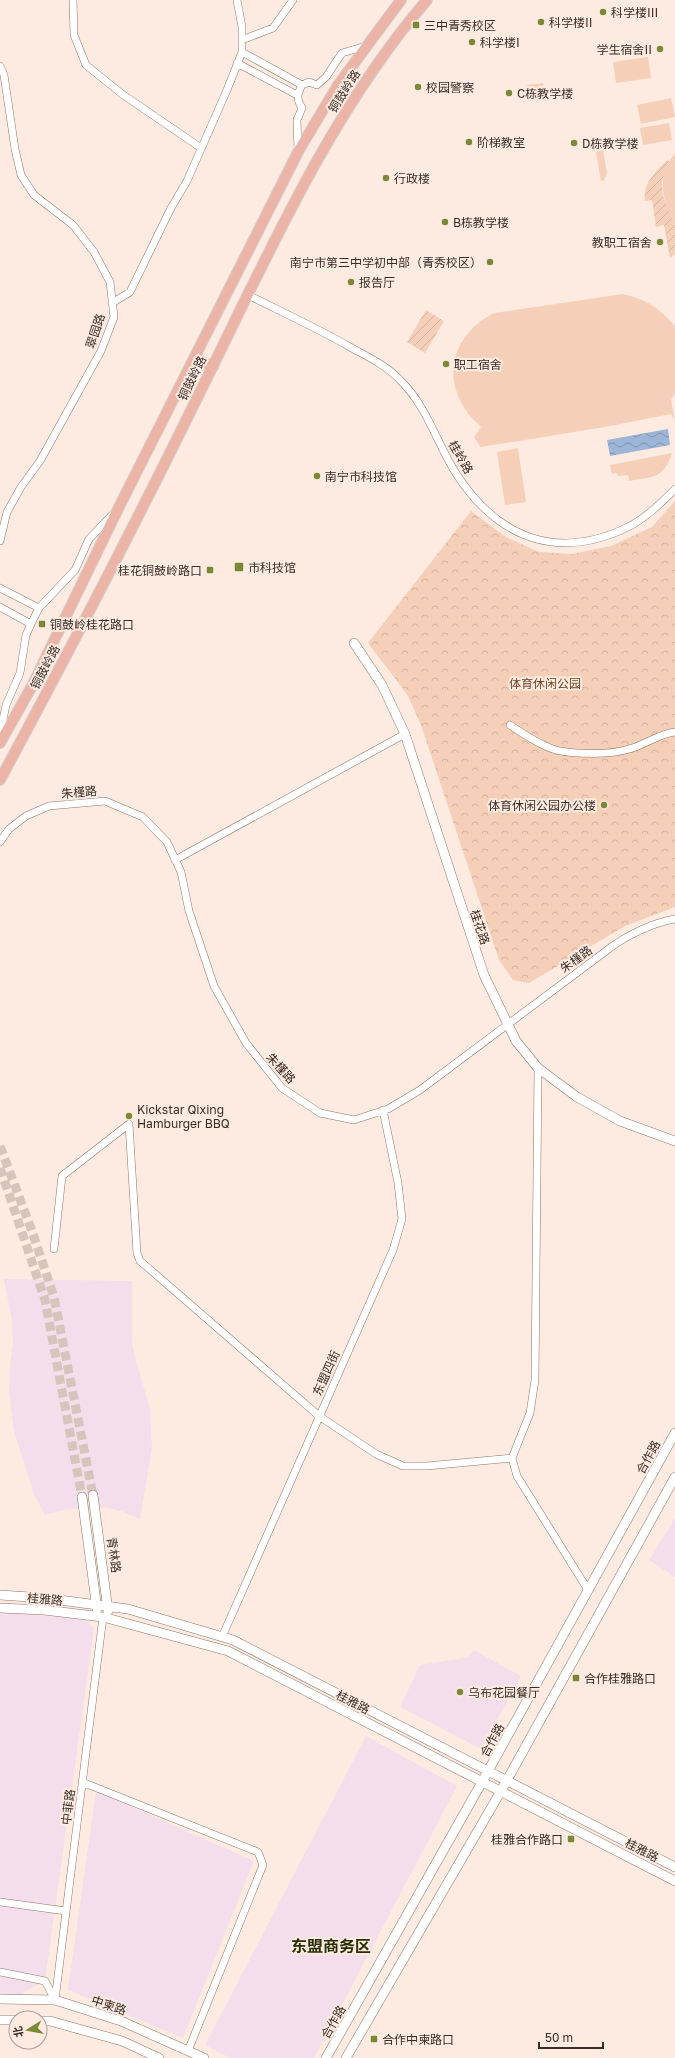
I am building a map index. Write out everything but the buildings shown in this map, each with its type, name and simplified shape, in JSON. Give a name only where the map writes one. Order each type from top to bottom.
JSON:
[{"type":"main road","name":"铜鼓岭路","points":[[0,743],[32,686],[119,508],[298,151],[338,85],[401,0]]},
{"type":"main road","name":"铜鼓岭路","points":[[0,780],[132,530],[282,227],[366,79],[409,21],[427,0]]},
{"type":"main road","points":[[195,358],[213,367]]},
{"type":"street","points":[[73,0],[74,35],[86,65],[122,94],[201,148]]},
{"type":"street","points":[[112,302],[130,292],[171,208],[187,181],[242,52],[237,0]]},
{"type":"street","points":[[242,40],[273,28],[293,0]]},
{"type":"street","points":[[298,151],[297,120],[302,108],[298,101],[297,95],[302,85],[309,82],[317,85],[326,77],[342,53],[366,46]]},
{"type":"street","points":[[242,52],[302,85]]},
{"type":"street","points":[[237,64],[297,95]]},
{"type":"street","name":"翠园路","points":[[0,66],[4,74],[15,149],[21,175],[34,195],[73,225],[94,252],[110,282],[114,317],[101,351],[40,461],[21,487],[7,512],[0,540]]},
{"type":"street","name":"桂岭路","points":[[248,295],[342,342],[383,365],[401,380],[423,410],[457,475],[479,504],[501,524],[530,538],[563,542],[597,539],[630,526],[660,504],[675,489]]},
{"type":"street","points":[[0,734],[6,705],[20,673],[26,636],[39,608],[75,570],[89,539],[119,508]]},
{"type":"street","points":[[0,588],[39,608]]},
{"type":"street","points":[[0,607],[31,624]]},
{"type":"street","name":"桂花路","points":[[354,643],[382,685],[405,734],[484,975],[516,1041],[538,1068],[577,1097],[620,1120],[675,1141]]},
{"type":"street","points":[[510,725],[531,740],[552,749],[570,751],[602,752],[629,750],[666,733],[675,732]]},
{"type":"street","points":[[175,860],[405,734]]},
{"type":"street","name":"朱槿路","points":[[0,842],[9,829],[26,816],[49,806],[105,801],[143,817],[167,842],[181,872],[189,911],[214,986],[246,1043],[282,1088],[320,1113],[354,1120],[383,1110],[420,1090],[507,1023],[635,931],[660,921],[675,919]]},
{"type":"street","points":[[538,1068],[535,1380],[530,1413],[512,1458],[517,1476],[588,1590]]},
{"type":"street","name":"东盟四街","points":[[222,1637],[393,1250],[402,1219],[398,1183],[383,1110]]},
{"type":"street","points":[[54,1249],[62,1176],[129,1124],[137,1253],[140,1261],[319,1416],[376,1454],[403,1466],[427,1466],[512,1458]]},
{"type":"street","name":"合作路","points":[[326,2058],[482,1782],[675,1432]]},
{"type":"street","points":[[346,2058],[501,1791],[675,1476]]},
{"type":"street","name":"青林路","points":[[93,1494],[108,1606],[103,1617]]},
{"type":"street","name":"青林路","points":[[82,1498],[97,1604],[103,1617]]},
{"type":"street","name":"桂雅路","points":[[0,1595],[44,1598],[128,1609],[233,1640],[675,1867]]},
{"type":"street","name":"桂雅路","points":[[0,1608],[44,1610],[103,1617],[228,1652],[675,1881]]},
{"type":"street","name":"中菲路","points":[[55,2000],[103,1617]]},
{"type":"street","points":[[82,1782],[258,1852],[263,1865],[188,2051]]},
{"type":"street","points":[[0,1902],[66,1911]]},
{"type":"street","points":[[0,1972],[45,1981],[55,2000]]},
{"type":"street","name":"中柬路","points":[[0,1999],[55,2000],[121,2021],[204,2058]]},
{"type":"street","points":[[48,2021],[122,2041],[159,2058]]},
{"type":"shaded area","points":[[4,1279],[132,1281],[132,1342],[150,1409],[152,1448],[140,1519],[121,1511],[108,1508],[91,1507],[64,1510],[45,1515],[34,1494],[14,1431],[9,1392],[13,1344],[12,1321]]},
{"type":"shaded area","points":[[675,1518],[675,1577],[649,1560]]},
{"type":"shaded area","points":[[0,1612],[86,1619],[94,1629],[45,1981],[17,1996],[0,1994]]},
{"type":"shaded area","name":"乌布花园餐厅","points":[[474,1650],[521,1676],[481,1749],[400,1707],[420,1665],[469,1657]]},
{"type":"shaded area","points":[[366,1736],[457,1786],[314,2058],[230,2058],[205,2045]]},
{"type":"shaded area","points":[[96,1791],[254,1861],[183,2038],[68,1990]]},
{"type":"green space","points":[[648,57],[651,78],[616,83],[613,62]]},
{"type":"green space","points":[[543,83],[546,101],[529,101],[527,85]]},
{"type":"green space","points":[[671,98],[675,117],[641,124],[637,105]]},
{"type":"green space","points":[[669,123],[672,140],[643,145],[640,128]]},
{"type":"green space","points":[[603,150],[607,173],[604,180],[601,181],[596,152]]},
{"type":"green space","points":[[675,153],[675,225],[670,216],[664,198],[663,180],[669,162]]},
{"type":"green space","points":[[667,160],[669,161],[662,182],[663,196],[675,225],[675,254],[670,258],[664,225],[656,227],[652,200],[645,201],[648,183]]},
{"type":"green space","points":[[623,294],[640,299],[652,305],[675,326],[675,393],[671,400],[675,421],[671,414],[481,448],[474,437],[481,427],[468,413],[459,398],[454,382],[454,366],[458,351],[466,336],[478,324],[494,313]]},
{"type":"green space","points":[[426,310],[444,321],[425,353],[407,342]]},
{"type":"green space","points":[[518,448],[526,502],[505,505],[497,452]]},
{"type":"green space","points":[[672,453],[665,468],[661,472],[651,477],[629,481],[628,475],[618,476],[617,473],[612,474],[610,465]]},
{"type":"green space","name":"体育休闲公园","points":[[675,501],[675,907],[625,926],[529,983],[513,980],[499,960],[421,725],[407,694],[368,643],[471,511],[506,537],[539,552],[572,554],[611,546],[652,527]]},
{"type":"water","points":[[668,429],[670,445],[610,456],[607,440]]},
{"type":"tunnel","points":[[0,1146],[32,1231],[54,1297],[93,1495]]},
{"type":"tunnel","points":[[0,1168],[45,1300],[82,1497]]},
{"type":"place","name":"科学楼III","points":[[603,12]]},
{"type":"place","name":"科学楼II","points":[[541,22]]},
{"type":"place","name":"三中青秀校区","points":[[416,25]]},
{"type":"place","name":"科学楼I","points":[[472,42]]},
{"type":"place","name":"学生宿舍II","points":[[660,49]]},
{"type":"place","name":"校园警察","points":[[418,87]]},
{"type":"place","name":"C栋教学楼","points":[[509,93]]},
{"type":"place","name":"阶梯教室","points":[[469,142]]},
{"type":"place","name":"D栋教学楼","points":[[574,143]]},
{"type":"place","name":"行政楼","points":[[386,178]]},
{"type":"place","name":"B栋教学楼","points":[[445,222]]},
{"type":"place","name":"教职工宿舍","points":[[660,242]]},
{"type":"place","name":"南宁市第三中学初中部（青秀校区）","points":[[490,262]]},
{"type":"place","name":"报告厅","points":[[351,282]]},
{"type":"place","name":"职工宿舍","points":[[446,364]]},
{"type":"place","name":"南宁市科技馆","points":[[317,476]]},
{"type":"place","name":"市科技馆","points":[[239,567]]},
{"type":"place","name":"桂花铜鼓岭路口","points":[[210,570]]},
{"type":"place","name":"铜鼓岭桂花路口","points":[[42,624]]},
{"type":"place","name":"体育休闲公园办公楼","points":[[604,805]]},
{"type":"place","name":"Kickstar Qixing Hamburger BBQ","points":[[129,1116]]},
{"type":"place","name":"合作桂雅路口","points":[[576,1678]]},
{"type":"place","name":"乌布花园餐厅","points":[[460,1692]]},
{"type":"place","name":"桂雅合作路口","points":[[571,1839]]},
{"type":"place","name":"合作中柬路口","points":[[374,2039]]},
{"type":"district","name":"东盟商务区","points":[[331,1946]]}]
